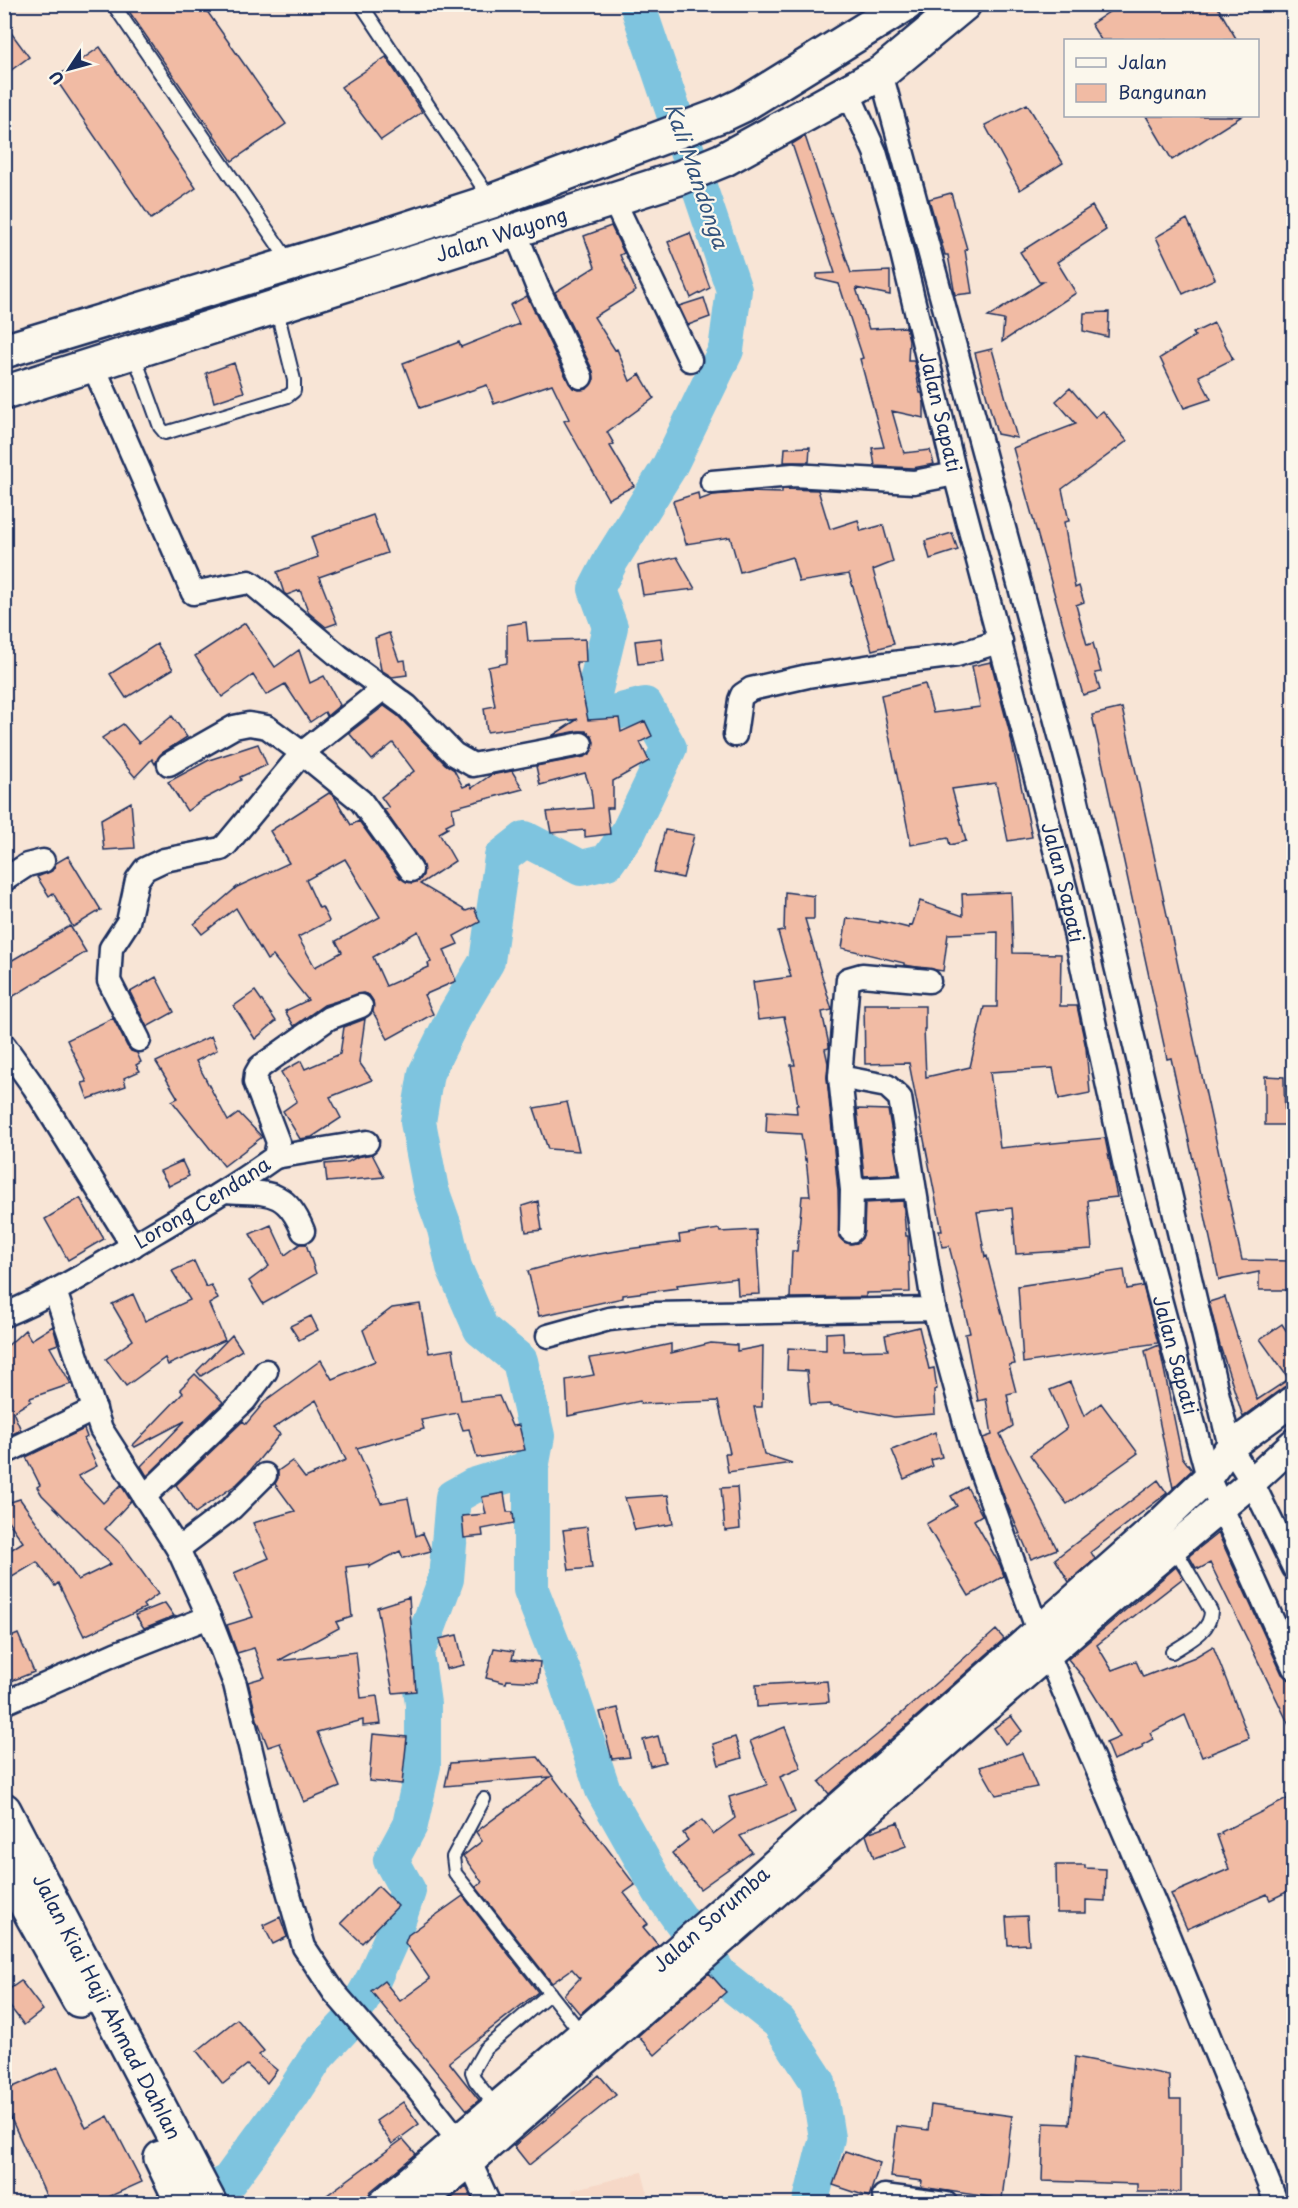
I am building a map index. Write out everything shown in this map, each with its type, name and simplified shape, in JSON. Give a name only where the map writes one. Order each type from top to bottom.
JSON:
[{"type":"main road","name":"Jalan Wayong","points":[[4,351],[492,201],[702,122],[743,105],[906,4]]},
{"type":"main road","name":"Jalan Wayong","points":[[4,393],[679,178],[723,160],[880,74],[963,4]]},
{"type":"main road","name":"Jalan Kiai Haji Ahmad Dahlan","points":[[4,1810],[184,2188]]},
{"type":"main road","name":"Jalan Kiai Haji Ahmad Dahlan","points":[[4,1865],[184,2188],[210,2204]]},
{"type":"street","name":"Jalan Sapati","points":[[880,74],[1072,780],[1230,1447],[1252,1482],[1293,1568]]},
{"type":"street","name":"Jalan Sapati","points":[[848,92],[875,152],[891,207],[955,474],[1066,891],[1128,1180],[1208,1477],[1293,1668]]},
{"type":"street","points":[[613,199],[690,360]]},
{"type":"street","points":[[515,231],[537,286],[581,377]]},
{"type":"street","points":[[93,365],[190,590],[196,593],[249,582],[339,656],[414,713],[454,754],[473,765],[581,744]]},
{"type":"street","points":[[712,482],[792,475],[914,482],[955,474]]},
{"type":"street","points":[[735,735],[740,700],[742,695],[751,689],[855,669],[957,655],[1000,641]]},
{"type":"street","points":[[139,1040],[109,981],[111,948],[128,922],[137,880],[145,869],[164,860],[221,849],[302,753],[384,688]]},
{"type":"street","points":[[169,764],[234,727],[249,724],[267,727],[361,801],[411,870]]},
{"type":"street","points":[[1039,787],[1072,780]]},
{"type":"street","points":[[4,880],[27,866],[43,861]]},
{"type":"street","points":[[851,1231],[852,1190],[840,1077],[848,979],[862,975],[929,981]]},
{"type":"street","name":"Lorong Cendana","points":[[5,1313],[55,1291],[133,1246],[225,1191],[275,1157],[278,1142],[255,1082],[256,1074],[260,1067],[329,1018],[361,1006]]},
{"type":"street","points":[[4,1045],[34,1088],[133,1246]]},
{"type":"street","points":[[840,1077],[887,1086],[900,1098],[934,1308],[971,1444],[1043,1643],[1163,1923],[1277,2204]]},
{"type":"street","points":[[275,1157],[367,1142]]},
{"type":"street","points":[[852,1190],[913,1187]]},
{"type":"street","points":[[225,1191],[272,1194],[286,1202],[296,1213],[303,1231]]},
{"type":"street","points":[[55,1291],[101,1429],[178,1549],[209,1617],[235,1684],[266,1814],[304,1947],[334,1992],[464,2151],[489,2204]]},
{"type":"street","points":[[548,1336],[609,1319],[654,1314],[934,1308]]},
{"type":"street","points":[[144,1497],[245,1400],[266,1371]]},
{"type":"street","points":[[1043,1643],[1208,1477],[1230,1447],[1293,1400]]},
{"type":"street","points":[[4,1453],[95,1410]]},
{"type":"street","points":[[1043,1643],[1173,1546],[1252,1482],[1293,1443]]},
{"type":"street","points":[[178,1549],[232,1508],[265,1475]]},
{"type":"street","points":[[4,1703],[115,1654],[209,1617]]},
{"type":"street","name":"Jalan Sorumba","points":[[382,2204],[464,2151],[496,2107],[577,2048],[696,1949],[1043,1643]]},
{"type":"street","points":[[418,2204],[464,2151],[577,2048]]},
{"type":"street","points":[[884,2196],[946,2204]]},
{"type":"lane","points":[[113,4],[291,264]]},
{"type":"lane","points":[[363,7],[492,201]]},
{"type":"lane","points":[[133,352],[160,427],[165,433],[288,396],[294,391],[294,380],[276,306]]},
{"type":"lane","points":[[1172,1652],[1203,1632],[1211,1618],[1211,1611],[1173,1546]]},
{"type":"lane","points":[[484,1799],[453,1857],[455,1873],[550,1993],[577,2048]]},
{"type":"lane","points":[[496,2107],[475,2080],[472,2072],[485,2049],[550,1993]]},
{"type":"shaded area","points":[[642,2172],[650,2203],[575,2203],[572,2190]]},
{"type":"building","points":[[124,4],[202,4],[286,124],[232,161]]},
{"type":"building","points":[[1121,4],[1216,4],[1236,39],[1100,39],[1091,24]]},
{"type":"building","points":[[4,23],[29,57],[10,71],[4,62]]},
{"type":"building","points":[[100,47],[196,188],[151,219],[55,78]]},
{"type":"building","points":[[386,57],[422,112],[381,140],[341,87]]},
{"type":"building","points":[[1027,104],[1063,163],[1020,190],[985,125]]},
{"type":"building","points":[[1147,117],[1240,117],[1172,160]]},
{"type":"building","points":[[805,136],[851,273],[890,271],[890,295],[856,288],[869,329],[906,327],[909,340],[908,361],[914,361],[924,403],[924,418],[892,411],[904,453],[930,450],[934,464],[913,468],[875,466],[872,448],[884,447],[860,359],[863,358],[839,284],[817,279],[817,274],[835,273],[792,144]]},
{"type":"building","points":[[951,193],[967,249],[965,250],[972,293],[955,295],[948,255],[945,255],[929,199]]},
{"type":"building","points":[[1092,206],[1106,230],[1057,262],[1076,293],[1002,342],[1004,320],[988,317],[1043,282],[1039,282],[1020,252]]},
{"type":"building","points":[[1187,219],[1215,279],[1183,294],[1156,237]]},
{"type":"building","points":[[611,226],[624,253],[620,255],[636,291],[594,317],[615,350],[617,349],[630,381],[640,374],[654,398],[607,432],[614,444],[610,446],[634,486],[608,499],[564,421],[569,419],[552,384],[494,404],[487,385],[420,408],[403,363],[459,342],[461,347],[519,324],[510,305],[527,296],[569,383],[573,388],[579,390],[587,389],[594,379],[593,371],[555,292],[595,267],[584,236]]},
{"type":"building","points":[[690,233],[710,288],[691,298],[668,242]]},
{"type":"building","points":[[704,298],[710,317],[688,325],[679,306]]},
{"type":"building","points":[[1109,312],[1108,337],[1083,331],[1084,313]]},
{"type":"building","points":[[1214,323],[1233,359],[1199,376],[1211,399],[1184,408],[1160,358],[1195,336],[1193,333]]},
{"type":"building","points":[[992,349],[1017,438],[997,434],[975,353]]},
{"type":"building","points":[[234,363],[244,392],[214,402],[206,373]]},
{"type":"building","points":[[1070,388],[1095,417],[1103,411],[1127,441],[1062,489],[1069,521],[1064,522],[1075,588],[1079,586],[1084,602],[1076,605],[1087,645],[1093,643],[1101,672],[1095,673],[1100,690],[1083,695],[1013,448],[1076,424],[1056,401]]},
{"type":"building","points":[[810,447],[809,462],[784,462],[785,448]]},
{"type":"building","points":[[782,489],[818,490],[830,529],[858,520],[861,531],[883,525],[893,562],[873,570],[894,644],[872,650],[849,574],[799,582],[792,557],[740,572],[730,537],[686,544],[673,501],[698,493],[699,500],[713,495],[749,492],[782,493]]},
{"type":"building","points":[[373,515],[387,553],[319,577],[337,623],[326,627],[309,613],[300,590],[287,595],[284,593],[277,572],[318,557],[311,537]]},
{"type":"building","points":[[952,533],[958,550],[930,559],[925,541]]},
{"type":"building","points":[[677,557],[695,589],[643,595],[638,566]]},
{"type":"building","points":[[526,622],[528,641],[585,639],[586,662],[576,662],[588,720],[619,718],[621,732],[645,721],[652,736],[640,742],[649,761],[613,781],[613,808],[607,808],[610,834],[585,837],[585,830],[551,833],[547,812],[593,808],[591,790],[585,773],[540,785],[536,766],[590,754],[594,742],[592,736],[586,731],[552,736],[578,719],[487,732],[484,708],[495,706],[488,667],[507,663],[507,625]]},
{"type":"building","points":[[245,623],[275,667],[299,650],[310,683],[324,676],[340,705],[327,716],[325,712],[310,722],[285,684],[266,695],[253,675],[222,697],[195,656]]},
{"type":"building","points":[[389,633],[399,661],[405,660],[407,675],[392,677],[381,670],[375,638]]},
{"type":"building","points":[[661,638],[664,661],[638,664],[635,641]]},
{"type":"building","points":[[157,644],[173,669],[126,698],[110,674]]},
{"type":"building","points":[[991,662],[1010,734],[1032,837],[1008,841],[996,783],[952,789],[966,841],[950,845],[948,838],[911,845],[881,695],[925,684],[933,713],[980,707],[972,666]]},
{"type":"building","points":[[384,706],[398,716],[445,764],[454,770],[463,787],[470,784],[472,788],[491,775],[512,771],[523,789],[452,808],[454,821],[446,825],[448,828],[439,833],[455,861],[420,884],[466,911],[474,908],[480,922],[454,936],[458,944],[444,950],[456,981],[424,995],[433,1014],[388,1039],[373,1012],[373,1001],[369,995],[363,993],[324,1005],[294,1026],[285,1011],[308,1000],[273,956],[267,960],[236,908],[202,934],[194,924],[237,887],[289,863],[270,831],[329,793],[334,796],[351,825],[359,821],[400,878],[412,883],[419,881],[423,875],[422,863],[384,810],[389,808],[381,797],[414,771],[393,743],[372,760],[349,733]],"holes":[[[345,859],[380,917],[336,941],[342,952],[315,967],[298,937],[329,921],[322,907],[319,908],[306,880]],[[418,931],[431,962],[428,963],[429,967],[386,986],[373,957]]]},
{"type":"building","points":[[1122,708],[1242,1260],[1293,1261],[1293,1290],[1259,1290],[1259,1272],[1219,1280],[1171,1058],[1167,1059],[1092,715]]},
{"type":"building","points":[[172,716],[187,737],[162,753],[155,764],[152,759],[135,777],[102,738],[123,724],[139,743]]},
{"type":"building","points":[[258,744],[267,765],[240,777],[241,780],[202,800],[187,811],[168,782],[209,760]]},
{"type":"building","points":[[131,802],[135,848],[104,850],[101,819]]},
{"type":"building","points":[[665,830],[694,835],[683,878],[654,872]]},
{"type":"building","points":[[68,856],[101,910],[73,927],[53,893],[49,896],[37,877],[52,871],[56,863]]},
{"type":"building","points":[[785,892],[814,896],[814,919],[805,919],[832,1010],[822,1012],[829,1045],[829,1048],[825,1049],[838,1191],[839,1237],[850,1244],[857,1243],[862,1238],[865,1203],[903,1201],[906,1236],[908,1236],[910,1292],[866,1293],[866,1297],[790,1298],[792,1251],[797,1251],[802,1196],[810,1196],[806,1159],[801,1134],[766,1132],[767,1111],[797,1113],[796,1105],[798,1105],[791,1065],[795,1065],[784,1017],[758,1020],[753,982],[791,977],[778,932],[784,931]]},
{"type":"building","points":[[1011,892],[1013,953],[1061,954],[1060,1006],[1077,1006],[1086,1048],[1090,1093],[1059,1099],[1053,1068],[990,1072],[1000,1148],[1105,1138],[1117,1197],[1088,1200],[1092,1249],[1016,1254],[1012,1208],[977,1212],[985,1257],[987,1256],[1015,1364],[1009,1365],[1016,1392],[1007,1394],[1013,1426],[1000,1434],[1057,1549],[1031,1559],[1006,1502],[983,1438],[992,1435],[986,1399],[978,1401],[965,1334],[970,1333],[964,1304],[949,1246],[942,1247],[939,1231],[942,1231],[909,1063],[865,1064],[864,1004],[889,1004],[889,1006],[925,1006],[926,1077],[970,1067],[984,1007],[997,1007],[998,932],[948,934],[943,971],[904,965],[904,963],[842,948],[847,918],[880,923],[880,921],[909,928],[909,925],[912,926],[920,901],[963,916],[962,894]]},
{"type":"building","points":[[70,926],[86,952],[4,1002],[4,965]]},
{"type":"building","points":[[156,977],[174,1012],[147,1027],[130,992]]},
{"type":"building","points":[[255,991],[276,1021],[255,1039],[234,1006]]},
{"type":"building","points":[[113,1018],[127,1046],[131,1051],[137,1053],[141,1062],[136,1065],[140,1071],[124,1078],[126,1086],[88,1099],[82,1083],[87,1082],[67,1040]]},
{"type":"building","points":[[365,1019],[359,1062],[372,1080],[330,1097],[341,1118],[312,1137],[300,1139],[283,1111],[297,1101],[281,1072],[301,1061],[305,1069],[340,1054],[344,1027]]},
{"type":"building","points":[[211,1036],[217,1050],[196,1061],[228,1121],[239,1113],[262,1137],[224,1166],[172,1101],[178,1098],[156,1062]]},
{"type":"building","points":[[1265,1076],[1284,1077],[1285,1125],[1265,1125]]},
{"type":"building","points":[[567,1102],[579,1151],[548,1149],[534,1108]]},
{"type":"building","points":[[857,1109],[888,1110],[899,1174],[864,1176]]},
{"type":"building","points":[[372,1154],[384,1177],[327,1182],[325,1164],[348,1162],[357,1157]]},
{"type":"building","points":[[182,1161],[189,1176],[169,1186],[160,1171]]},
{"type":"building","points":[[80,1198],[104,1239],[68,1260],[45,1219]]},
{"type":"building","points":[[538,1201],[542,1230],[526,1232],[522,1206]]},
{"type":"building","points":[[271,1225],[285,1255],[300,1244],[306,1244],[316,1274],[263,1304],[249,1281],[269,1266],[250,1234]]},
{"type":"building","points":[[719,1229],[720,1232],[756,1230],[760,1294],[738,1295],[737,1278],[677,1285],[678,1288],[623,1295],[623,1298],[539,1316],[528,1271],[576,1258],[680,1242],[679,1235]]},
{"type":"building","points":[[194,1261],[206,1287],[211,1285],[218,1299],[209,1304],[225,1340],[168,1365],[165,1358],[126,1386],[106,1359],[133,1340],[112,1304],[133,1294],[145,1321],[190,1300],[172,1271]]},
{"type":"building","points":[[1124,1270],[1127,1289],[1143,1286],[1158,1343],[1023,1363],[1018,1286]]},
{"type":"building","points":[[1225,1297],[1257,1400],[1289,1379],[1260,1339],[1282,1324],[1293,1341],[1293,1384],[1284,1387],[1243,1417],[1220,1346],[1209,1302]]},
{"type":"building","points":[[420,1304],[429,1353],[453,1349],[461,1400],[499,1396],[512,1426],[519,1425],[525,1450],[477,1458],[469,1429],[463,1430],[457,1413],[421,1420],[424,1429],[357,1448],[381,1503],[408,1498],[416,1536],[423,1533],[431,1551],[403,1558],[400,1551],[369,1567],[369,1564],[346,1567],[352,1617],[336,1622],[339,1628],[278,1661],[356,1652],[361,1698],[377,1696],[381,1724],[363,1726],[363,1720],[317,1732],[340,1787],[304,1802],[280,1743],[268,1747],[257,1719],[248,1682],[265,1677],[254,1648],[237,1653],[227,1625],[253,1617],[234,1573],[269,1558],[253,1523],[295,1511],[275,1484],[278,1471],[292,1461],[305,1478],[346,1460],[316,1400],[273,1428],[280,1434],[248,1473],[237,1484],[195,1513],[176,1485],[243,1421],[246,1424],[266,1400],[321,1360],[332,1379],[375,1361],[363,1330],[392,1308]]},
{"type":"building","points":[[311,1316],[318,1330],[299,1340],[290,1326]]},
{"type":"building","points":[[53,1326],[58,1344],[50,1347],[71,1384],[30,1398],[31,1401],[13,1412],[21,1430],[4,1438],[4,1349],[25,1330],[31,1340]]},
{"type":"building","points":[[919,1327],[929,1369],[934,1368],[937,1389],[934,1390],[935,1414],[894,1417],[830,1406],[830,1404],[810,1405],[807,1371],[787,1370],[788,1348],[826,1350],[826,1333],[843,1332],[844,1351],[888,1350],[885,1335]]},
{"type":"building","points":[[232,1335],[242,1350],[201,1376],[197,1371]]},
{"type":"building","points":[[711,1343],[737,1345],[737,1351],[763,1346],[762,1407],[754,1407],[764,1454],[792,1463],[728,1472],[725,1453],[730,1453],[718,1401],[641,1404],[640,1401],[568,1416],[566,1380],[594,1375],[589,1358],[625,1354],[671,1344],[671,1353]]},
{"type":"building","points":[[1159,1345],[1182,1457],[1192,1470],[1173,1488],[1145,1351]]},
{"type":"building","points":[[195,1374],[223,1402],[147,1476],[141,1466],[185,1421],[135,1447],[133,1445],[183,1393],[180,1389]]},
{"type":"building","points":[[1070,1382],[1084,1416],[1101,1403],[1138,1453],[1067,1504],[1030,1455],[1067,1428],[1050,1390]]},
{"type":"building","points":[[84,1429],[87,1437],[84,1439],[97,1466],[78,1476],[103,1503],[121,1485],[131,1501],[105,1529],[125,1548],[158,1594],[143,1605],[145,1608],[84,1636],[58,1583],[55,1586],[37,1562],[4,1582],[4,1554],[23,1542],[4,1515],[4,1504],[20,1499],[78,1580],[111,1564],[42,1495],[37,1487],[40,1485],[26,1457]]},
{"type":"building","points":[[935,1432],[942,1457],[931,1460],[933,1466],[904,1479],[892,1450]]},
{"type":"building","points":[[1158,1480],[1167,1493],[1091,1552],[1095,1559],[1069,1582],[1055,1559]]},
{"type":"building","points":[[737,1487],[740,1529],[725,1531],[721,1488]]},
{"type":"building","points":[[967,1487],[982,1515],[974,1520],[1004,1576],[969,1596],[926,1524],[957,1506],[951,1496]]},
{"type":"building","points":[[504,1493],[507,1512],[513,1512],[514,1523],[482,1529],[483,1536],[464,1538],[462,1516],[486,1514],[482,1497]]},
{"type":"building","points":[[668,1495],[673,1524],[635,1530],[625,1498]]},
{"type":"building","points":[[587,1527],[592,1568],[569,1570],[563,1530]]},
{"type":"building","points":[[1218,1533],[1282,1674],[1291,1681],[1293,1686],[1293,1733],[1210,1563],[1199,1569],[1196,1568],[1189,1556]]},
{"type":"building","points":[[1176,1567],[1183,1578],[1097,1645],[1112,1670],[1136,1661],[1143,1677],[1195,1657],[1213,1646],[1249,1738],[1202,1757],[1185,1715],[1150,1733],[1153,1739],[1142,1745],[1143,1748],[1113,1760],[1106,1743],[1120,1737],[1083,1677],[1068,1659]]},
{"type":"building","points":[[409,1597],[416,1691],[393,1693],[377,1607]]},
{"type":"building","points":[[165,1603],[174,1616],[144,1628],[135,1615]]},
{"type":"building","points":[[996,1630],[1004,1639],[829,1794],[819,1782],[877,1735]]},
{"type":"building","points":[[18,1634],[34,1672],[4,1684],[4,1640]]},
{"type":"building","points":[[457,1635],[464,1665],[446,1669],[439,1639]]},
{"type":"building","points":[[494,1648],[514,1651],[512,1659],[540,1662],[538,1682],[507,1680],[506,1683],[486,1678]]},
{"type":"building","points":[[827,1681],[829,1702],[757,1707],[756,1685]]},
{"type":"building","points":[[618,1708],[630,1757],[612,1759],[600,1712]]},
{"type":"building","points":[[1011,1716],[1022,1731],[1005,1744],[994,1728]]},
{"type":"building","points":[[785,1727],[801,1768],[780,1777],[795,1812],[740,1836],[752,1852],[700,1889],[672,1853],[688,1840],[683,1833],[702,1820],[713,1834],[735,1818],[729,1797],[767,1785],[750,1741]]},
{"type":"building","points":[[373,1734],[407,1737],[402,1784],[369,1781]]},
{"type":"building","points":[[658,1736],[665,1762],[650,1766],[643,1740]]},
{"type":"building","points":[[735,1737],[742,1758],[719,1765],[713,1744]]},
{"type":"building","points":[[1022,1753],[1037,1787],[996,1795],[980,1767]]},
{"type":"building","points":[[538,1757],[635,1885],[624,1893],[648,1924],[643,1927],[658,1945],[580,2014],[564,1995],[580,1978],[572,1969],[552,1983],[476,1887],[482,1882],[463,1856],[482,1841],[476,1832],[550,1777],[445,1786],[450,1763]]},
{"type":"building","points":[[1293,1796],[1293,1889],[1270,1900],[1267,1894],[1187,1929],[1171,1894],[1229,1869],[1217,1835]]},
{"type":"building","points":[[898,1822],[906,1846],[874,1858],[866,1835]]},
{"type":"building","points":[[1056,1865],[1085,1865],[1085,1868],[1106,1869],[1105,1901],[1086,1900],[1086,1913],[1057,1913]]},
{"type":"building","points":[[378,1886],[398,1906],[362,1943],[341,1923]]},
{"type":"building","points":[[463,1896],[538,1992],[449,2062],[479,2100],[467,2110],[371,1991],[384,1981],[400,2001],[430,1979],[405,1943],[408,1935]]},
{"type":"building","points":[[1027,1916],[1029,1944],[1008,1945],[1006,1917]]},
{"type":"building","points":[[280,1917],[287,1937],[273,1944],[263,1925]]},
{"type":"building","points":[[709,1973],[726,1992],[655,2055],[638,2036]]},
{"type":"building","points":[[21,1981],[43,2010],[24,2025],[4,1999],[4,1993]]},
{"type":"building","points":[[237,2019],[264,2051],[259,2055],[277,2070],[267,2083],[247,2065],[223,2084],[197,2051]]},
{"type":"building","points":[[1075,2057],[1169,2075],[1170,2099],[1181,2099],[1181,2192],[1137,2192],[1137,2184],[1042,2181],[1044,2123],[1070,2124]]},
{"type":"building","points":[[58,2067],[86,2128],[108,2116],[142,2182],[93,2204],[50,2204],[4,2103],[4,2091]]},
{"type":"building","points":[[599,2075],[616,2095],[529,2165],[514,2146]]},
{"type":"building","points":[[403,2102],[419,2124],[392,2144],[376,2121]]},
{"type":"building","points":[[931,2105],[1012,2116],[1002,2199],[921,2187],[922,2181],[891,2177],[897,2126],[928,2130]]},
{"type":"building","points":[[403,2139],[416,2154],[371,2191],[366,2204],[315,2204]]},
{"type":"building","points":[[845,2151],[880,2163],[869,2197],[833,2185]]},
{"type":"building","points":[[466,2186],[472,2199],[466,2204],[445,2204]]},
{"type":"waterway","name":"Kali Mandonga","points":[[185,2204],[229,2181],[292,2095],[318,2055],[349,2022],[373,1980],[392,1937],[408,1891],[391,1860],[410,1825],[423,1766],[423,1704],[416,1652],[428,1628],[446,1579],[453,1497],[473,1486],[531,1468],[537,1436],[520,1361],[481,1329],[454,1267],[445,1229],[431,1190],[418,1122],[426,1073],[454,1017],[487,961],[502,857],[525,839],[581,868],[607,862],[628,833],[669,748],[645,705],[588,719],[610,627],[596,589],[611,560],[669,467],[726,350],[734,290],[637,4]]},
{"type":"waterway","points":[[531,1468],[531,1590],[564,1674],[603,1790],[660,1891],[720,1975],[779,2022],[818,2082],[827,2138],[810,2204]]}]
